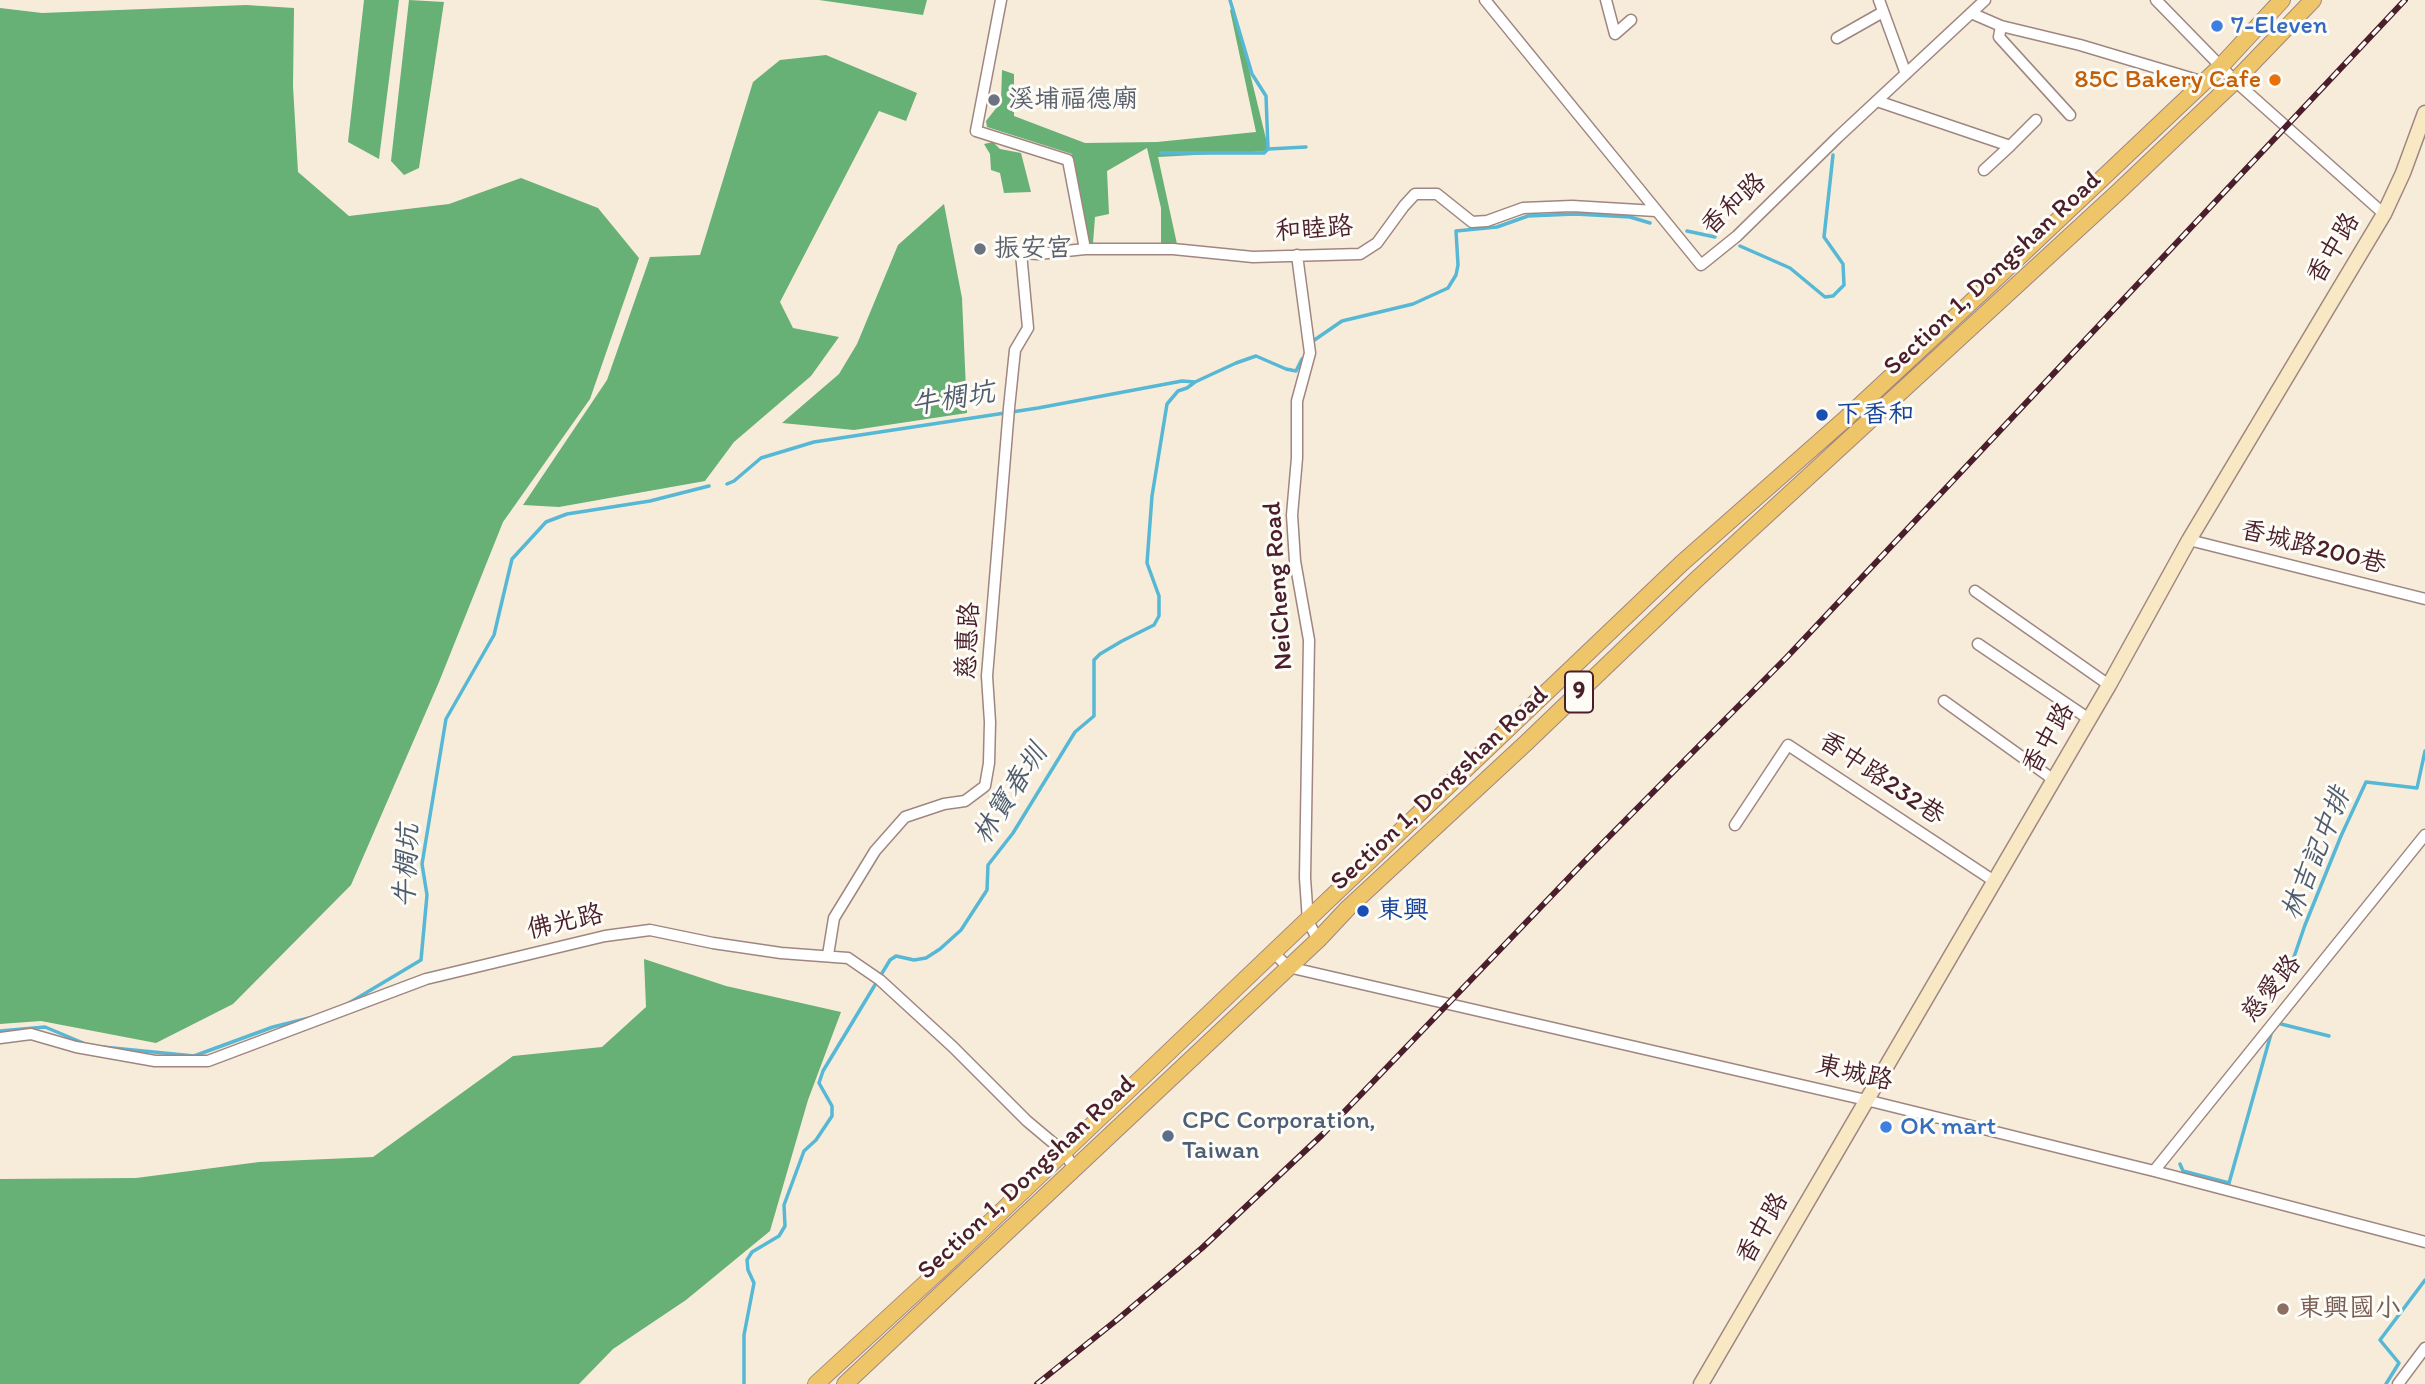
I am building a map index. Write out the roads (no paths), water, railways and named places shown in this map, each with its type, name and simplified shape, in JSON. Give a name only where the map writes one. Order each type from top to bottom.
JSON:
[{"type":"main road","name":"Section 1, Dongshan Road","points":[[816,1384],[1308,921],[1682,563],[1843,421],[2221,66],[2282,0]]},
{"type":"main road","name":"Section 1, Dongshan Road","points":[[845,1384],[1696,580],[2235,82],[2313,0]]},
{"type":"main road","points":[[1843,421],[1854,435]]},
{"type":"main road","points":[[1682,563],[1696,580]]},
{"type":"street","points":[[1001,0],[976,131],[1068,160],[1085,249]]},
{"type":"street","name":"香和路","points":[[1485,0],[1701,265],[1734,238],[1985,0]]},
{"type":"street","points":[[1606,0],[1615,34],[1631,20]]},
{"type":"street","points":[[1879,0],[1906,74]]},
{"type":"street","points":[[2156,0],[2235,82],[2384,214]]},
{"type":"street","points":[[1837,38],[1883,12]]},
{"type":"street","points":[[1971,13],[2001,26],[2080,45],[2204,82]]},
{"type":"street","points":[[2001,26],[1999,37],[2070,115]]},
{"type":"street","points":[[1877,101],[2010,146]]},
{"type":"street","name":"香中路","points":[[1701,1384],[2109,685],[2189,540],[2384,214],[2403,173],[2425,113]]},
{"type":"street","points":[[1984,170],[2036,120]]},
{"type":"street","name":"和睦路","points":[[1021,253],[1085,249],[1173,249],[1253,257],[1360,254],[1377,243],[1415,194],[1437,194],[1472,222],[1487,221],[1523,208],[1572,206],[1656,211]]},
{"type":"street","name":"慈惠路","points":[[828,955],[834,918],[875,850],[905,817],[944,804],[965,801],[985,786],[989,763],[990,722],[987,676],[1009,413],[1015,350],[1028,328],[1021,253]]},
{"type":"street","name":"NeiCheng Road","points":[[1297,255],[1310,354],[1297,401],[1297,458],[1292,515],[1294,561],[1309,640],[1305,878],[1308,921],[1318,940]]},
{"type":"street","name":"香城路200巷","points":[[2189,540],[2425,599]]},
{"type":"street","points":[[1975,591],[2109,685]]},
{"type":"street","points":[[1978,644],[2089,719]]},
{"type":"street","points":[[1944,701],[2054,780]]},
{"type":"street","name":"香中路232巷","points":[[1735,825],[1788,745],[1994,881]]},
{"type":"street","name":"慈愛路","points":[[2154,1171],[2425,835]]},
{"type":"street","name":"佛光路","points":[[0,1038],[31,1034],[76,1047],[155,1061],[208,1061],[426,979],[605,936],[650,930],[781,953],[848,958],[879,980],[953,1047],[1027,1121],[1064,1152],[1074,1168]]},
{"type":"street","points":[[1274,953],[1288,967]]},
{"type":"street","name":"東城路","points":[[1288,967],[1866,1100],[2425,1242]]},
{"type":"street","points":[[2398,1384],[2425,1348]]},
{"type":"waterway","points":[[1230,0],[1252,74],[1266,96],[1268,149]]},
{"type":"waterway","points":[[1161,153],[1264,153],[1268,149],[1306,147]]},
{"type":"waterway","name":"林寶春圳","points":[[1740,246],[1790,268],[1825,297],[1833,296],[1844,285],[1843,264],[1824,237],[1833,155]]},
{"type":"waterway","name":"林寶春圳","points":[[1313,341],[1342,321],[1413,304],[1448,288],[1456,275],[1458,265],[1456,231],[1497,227],[1528,216],[1575,214],[1630,217],[1650,223]]},
{"type":"waterway","name":"林寶春圳","points":[[1687,231],[1715,237]]},
{"type":"waterway","name":"林寶春圳","points":[[744,1384],[744,1335],[754,1283],[747,1260],[752,1252],[779,1236],[785,1226],[784,1205],[804,1151],[816,1140],[832,1116],[832,1106],[819,1083],[823,1071],[890,960],[896,956],[914,960],[926,958],[961,930],[987,890],[988,865],[1013,833],[1075,732],[1094,716],[1094,660],[1122,641],[1154,625],[1159,616],[1159,596],[1147,563],[1152,496],[1167,404],[1178,391],[1256,356],[1296,371],[1302,359]]},
{"type":"waterway","name":"牛椆坑","points":[[727,484],[761,458],[814,442],[1038,408],[1182,381],[1195,382]]},
{"type":"waterway","name":"牛椆坑","points":[[349,1003],[421,960],[427,895],[422,864],[446,719],[494,635],[512,559],[546,522],[567,514],[650,501],[709,486]]},
{"type":"waterway","name":"林吉記中排","points":[[2285,983],[2305,925],[2366,782],[2417,788],[2425,751]]},
{"type":"waterway","name":"牛椆坑","points":[[103,1047],[194,1056],[273,1027],[309,1018]]},
{"type":"waterway","points":[[2281,1024],[2329,1036]]},
{"type":"waterway","name":"牛椆坑","points":[[0,1031],[45,1027],[88,1045]]},
{"type":"waterway","name":"林吉記中排","points":[[2180,1164],[2183,1171],[2229,1183],[2271,1034]]},
{"type":"waterway","points":[[2386,1384],[2399,1363],[2380,1340],[2425,1280]]},
{"type":"railway","points":[[1037,1384],[1202,1248],[1322,1135],[1584,862],[1787,657],[2405,0]]},
{"type":"place","name":"7-Eleven","points":[[2217,26]]},
{"type":"place","name":"85C Bakery Cafe","points":[[2275,80]]},
{"type":"place","name":"溪埔福德廟","points":[[994,100]]},
{"type":"place","name":"振安宮","points":[[980,249]]},
{"type":"place","name":"下香和","points":[[1822,415]]},
{"type":"place","name":"東興","points":[[1363,911]]},
{"type":"place","name":"OK mart","points":[[1886,1127]]},
{"type":"place","name":"CPC Corporation, Taiwan","points":[[1168,1136]]},
{"type":"place","name":"東興國小","points":[[2283,1309]]}]
